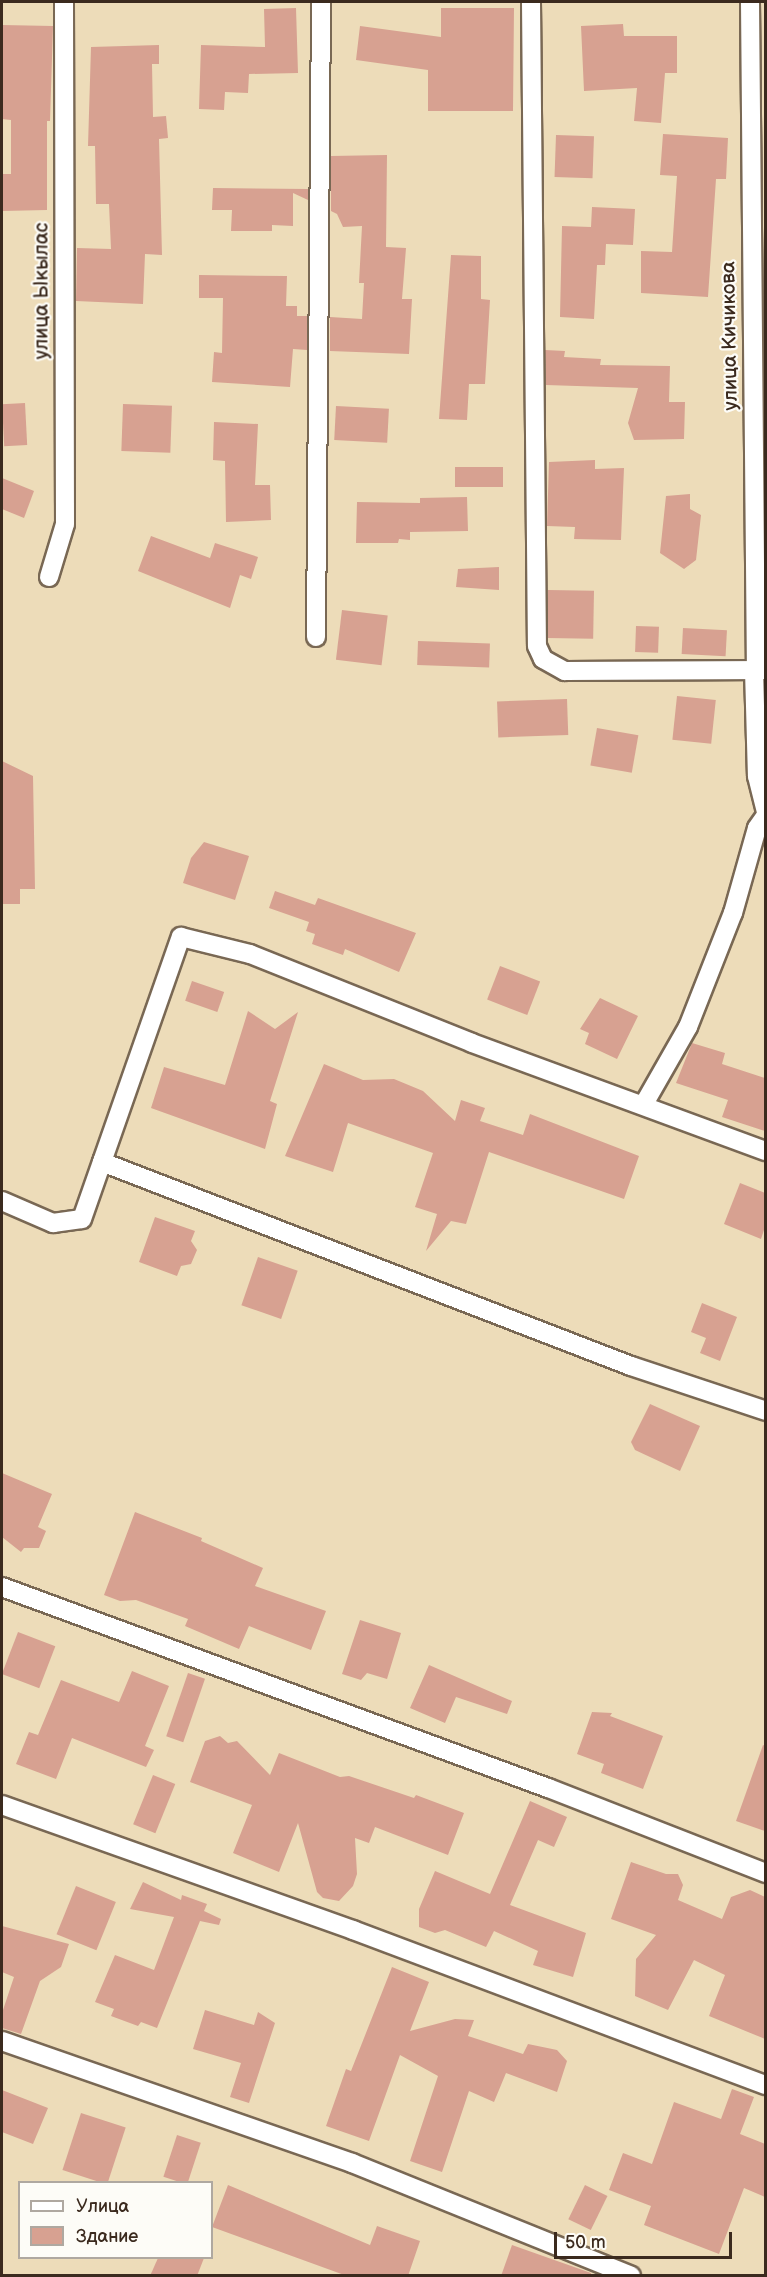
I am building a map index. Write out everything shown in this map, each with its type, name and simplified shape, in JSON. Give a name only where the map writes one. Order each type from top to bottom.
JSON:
[{"type":"street","name":"улица Ыкылас","points":[[49,577],[65,524],[64,2]]},
{"type":"street","points":[[316,637],[321,2]]},
{"type":"street","points":[[531,2],[537,646],[543,659],[565,671],[758,670]]},
{"type":"street","name":"улица Кичикова","points":[[750,2],[758,670],[757,776],[765,814]]},
{"type":"street","points":[[644,1104],[688,1027],[733,912],[758,828],[765,814]]},
{"type":"street","points":[[2,1201],[53,1222],[82,1219],[181,937],[250,954],[472,1043],[644,1104],[765,1152]]},
{"type":"street","points":[[102,1162],[631,1366],[765,1411]]},
{"type":"street","points":[[2,1587],[548,1788],[765,1873]]},
{"type":"street","points":[[2,1805],[353,1930],[765,2085]]},
{"type":"street","points":[[2,2041],[352,2163],[631,2276]]},
{"type":"building","points":[[296,8],[298,73],[249,74],[248,93],[225,92],[224,110],[199,109],[201,45],[265,47],[264,9]]},
{"type":"building","points":[[441,8],[514,8],[513,111],[428,111],[428,70],[356,60],[360,26],[441,37]]},
{"type":"building","points":[[623,24],[624,36],[677,36],[677,73],[665,73],[661,123],[634,121],[637,88],[584,91],[581,26]]},
{"type":"building","points":[[2,25],[53,26],[50,121],[47,121],[47,210],[2,211],[2,174],[11,174],[11,120],[2,119]]},
{"type":"building","points":[[159,45],[159,64],[152,64],[153,117],[166,116],[168,138],[159,139],[162,255],[145,254],[143,304],[76,301],[77,248],[111,249],[109,204],[96,204],[95,146],[88,146],[91,47]]},
{"type":"building","points":[[663,134],[728,138],[726,179],[716,179],[708,297],[641,293],[641,251],[672,252],[677,176],[660,175]]},
{"type":"building","points":[[556,135],[594,136],[593,178],[555,177]]},
{"type":"building","points":[[387,155],[386,247],[406,248],[402,299],[412,299],[409,354],[330,351],[330,317],[362,319],[364,283],[359,283],[362,226],[343,227],[337,214],[331,211],[331,156]]},
{"type":"building","points":[[213,188],[308,189],[308,200],[293,193],[293,226],[272,225],[272,231],[231,231],[232,210],[212,210]]},
{"type":"building","points":[[592,207],[635,209],[633,245],[606,244],[605,265],[597,265],[594,319],[560,317],[562,226],[591,227]]},
{"type":"building","points":[[451,255],[481,256],[481,299],[490,300],[485,384],[469,384],[467,420],[439,419]]},
{"type":"building","points":[[199,275],[287,276],[286,306],[297,306],[297,316],[307,316],[307,350],[293,349],[290,387],[212,382],[214,352],[222,353],[223,298],[199,298]]},
{"type":"building","points":[[545,350],[565,351],[564,357],[601,359],[600,365],[670,366],[669,402],[685,402],[684,439],[634,440],[628,423],[638,388],[546,385]]},
{"type":"building","points":[[25,403],[27,445],[4,446],[2,404]]},
{"type":"building","points":[[123,404],[172,406],[170,453],[121,451]]},
{"type":"building","points":[[336,406],[389,409],[387,443],[334,440]]},
{"type":"building","points":[[214,422],[258,424],[255,485],[270,485],[271,520],[226,522],[225,461],[213,460]]},
{"type":"building","points":[[595,460],[595,469],[624,468],[621,540],[574,539],[575,527],[547,526],[549,462]]},
{"type":"building","points":[[455,467],[503,467],[503,487],[455,487]]},
{"type":"building","points":[[2,478],[34,491],[24,518],[2,509]]},
{"type":"building","points":[[690,494],[690,509],[701,515],[696,560],[684,569],[660,553],[666,496]]},
{"type":"building","points":[[467,497],[468,531],[410,532],[410,540],[399,539],[398,543],[356,543],[357,502],[420,503],[420,498]]},
{"type":"building","points":[[151,536],[210,558],[215,543],[258,557],[251,579],[240,575],[230,608],[138,571]]},
{"type":"building","points":[[499,567],[499,590],[456,587],[458,569]]},
{"type":"building","points":[[548,590],[594,591],[593,639],[547,638]]},
{"type":"building","points":[[342,610],[388,616],[382,665],[336,660]]},
{"type":"building","points":[[636,626],[659,627],[658,653],[635,652]]},
{"type":"building","points":[[683,628],[727,630],[726,656],[682,654]]},
{"type":"building","points":[[418,641],[490,644],[489,667],[417,665]]},
{"type":"building","points":[[677,696],[716,700],[711,744],[672,740]]},
{"type":"building","points":[[567,699],[568,735],[498,737],[497,701]]},
{"type":"building","points":[[597,728],[638,735],[632,773],[590,765]]},
{"type":"building","points":[[2,761],[33,776],[35,889],[20,889],[20,904],[2,904]]},
{"type":"building","points":[[204,842],[249,856],[235,900],[183,883],[191,858]]},
{"type":"building","points":[[275,891],[315,905],[318,898],[416,933],[399,972],[345,949],[343,955],[312,944],[315,934],[306,931],[309,922],[269,908]]},
{"type":"building","points":[[500,966],[540,981],[527,1015],[487,1000]]},
{"type":"building","points":[[192,981],[224,992],[217,1012],[185,1001]]},
{"type":"building","points":[[600,998],[638,1016],[617,1059],[585,1044],[589,1033],[580,1029]]},
{"type":"building","points":[[248,1011],[275,1029],[298,1012],[270,1101],[277,1104],[265,1149],[151,1108],[164,1067],[225,1085]]},
{"type":"building","points":[[692,1043],[725,1053],[722,1064],[765,1078],[765,1131],[722,1117],[728,1100],[676,1083]]},
{"type":"building","points":[[324,1064],[363,1080],[394,1079],[423,1091],[455,1121],[461,1100],[485,1108],[480,1121],[523,1135],[530,1114],[639,1156],[624,1199],[489,1152],[466,1224],[451,1221],[426,1251],[437,1214],[415,1207],[433,1153],[348,1123],[333,1172],[285,1156]]},
{"type":"building","points":[[740,1183],[765,1193],[765,1227],[761,1239],[724,1224]]},
{"type":"building","points":[[155,1217],[195,1231],[191,1241],[197,1250],[191,1264],[181,1266],[177,1276],[139,1262]]},
{"type":"building","points":[[258,1257],[298,1271],[281,1319],[241,1305]]},
{"type":"building","points":[[702,1303],[737,1317],[720,1361],[700,1353],[706,1338],[691,1332]]},
{"type":"building","points":[[650,1404],[700,1426],[680,1471],[635,1450],[631,1442]]},
{"type":"building","points":[[2,1473],[52,1494],[38,1527],[46,1531],[39,1548],[24,1548],[21,1552],[2,1537]]},
{"type":"building","points":[[135,1512],[202,1538],[201,1541],[263,1568],[255,1586],[326,1611],[311,1650],[249,1626],[239,1649],[185,1626],[188,1619],[136,1600],[120,1601],[104,1595]]},
{"type":"building","points":[[360,1620],[401,1633],[387,1679],[367,1673],[361,1680],[342,1674]]},
{"type":"building","points":[[18,1632],[55,1646],[39,1688],[2,1674]]},
{"type":"building","points":[[429,1665],[512,1701],[507,1714],[456,1697],[445,1723],[410,1708]]},
{"type":"building","points":[[132,1671],[169,1686],[145,1746],[154,1750],[146,1767],[72,1738],[56,1779],[16,1764],[29,1732],[38,1735],[61,1680],[119,1702]]},
{"type":"building","points":[[188,1673],[205,1679],[183,1742],[166,1736]]},
{"type":"building","points":[[592,1712],[612,1713],[610,1716],[663,1736],[643,1789],[601,1773],[604,1764],[577,1754]]},
{"type":"building","points":[[220,1736],[228,1743],[237,1741],[270,1775],[279,1753],[340,1777],[349,1776],[414,1798],[416,1795],[464,1813],[448,1855],[375,1827],[369,1843],[355,1838],[357,1874],[353,1886],[339,1901],[323,1898],[317,1892],[298,1823],[279,1872],[233,1853],[252,1805],[190,1782],[205,1741]]},
{"type":"building","points":[[763,1745],[765,1746],[765,1831],[736,1821]]},
{"type":"building","points":[[153,1775],[175,1784],[155,1833],[133,1824]]},
{"type":"building","points":[[530,1801],[567,1817],[554,1847],[538,1840],[510,1905],[586,1933],[573,1977],[533,1965],[538,1951],[494,1931],[486,1947],[445,1930],[435,1933],[419,1927],[419,1909],[435,1871],[490,1894]]},
{"type":"building","points":[[631,1862],[666,1874],[678,1874],[683,1885],[678,1900],[722,1919],[731,1897],[750,1890],[765,1897],[765,2039],[709,2016],[725,1975],[694,1960],[668,2010],[635,1996],[636,1959],[656,1935],[611,1919]]},
{"type":"building","points":[[143,1882],[181,1900],[182,1895],[207,1904],[204,1911],[221,1919],[219,1925],[200,1921],[157,2028],[141,2022],[138,2026],[111,2016],[114,2009],[95,2002],[115,1955],[154,1970],[174,1917],[130,1909]]},
{"type":"building","points":[[76,1886],[116,1902],[96,1950],[57,1934]]},
{"type":"building","points":[[2,1926],[69,1944],[61,1967],[40,1981],[21,2034],[2,2028],[2,2013],[14,1977],[2,1972]]},
{"type":"building","points":[[392,1967],[429,1982],[410,2031],[455,2019],[474,2020],[468,2036],[523,2054],[528,2044],[557,2050],[567,2061],[557,2092],[506,2073],[494,2102],[469,2091],[442,2172],[410,2161],[438,2076],[400,2055],[369,2141],[326,2126],[346,2069],[351,2071]]},
{"type":"building","points":[[205,2010],[254,2025],[258,2012],[275,2023],[249,2103],[230,2097],[241,2063],[193,2049]]},
{"type":"building","points":[[732,2089],[754,2097],[740,2134],[765,2144],[765,2197],[744,2188],[719,2254],[644,2225],[651,2206],[609,2190],[623,2153],[652,2164],[674,2102],[721,2119]]},
{"type":"building","points":[[2,2090],[48,2108],[33,2144],[2,2132]]},
{"type":"building","points":[[81,2113],[126,2128],[108,2181],[96,2181],[62,2170]]},
{"type":"building","points":[[177,2135],[201,2143],[188,2181],[176,2181],[163,2177]]},
{"type":"building","points":[[228,2185],[370,2245],[377,2226],[420,2241],[408,2276],[347,2276],[213,2227]]},
{"type":"building","points":[[585,2185],[607,2196],[591,2230],[568,2219]]},
{"type":"building","points":[[512,2245],[591,2273],[591,2276],[501,2276]]},
{"type":"building","points":[[158,2259],[204,2259],[197,2276],[150,2276]]}]
